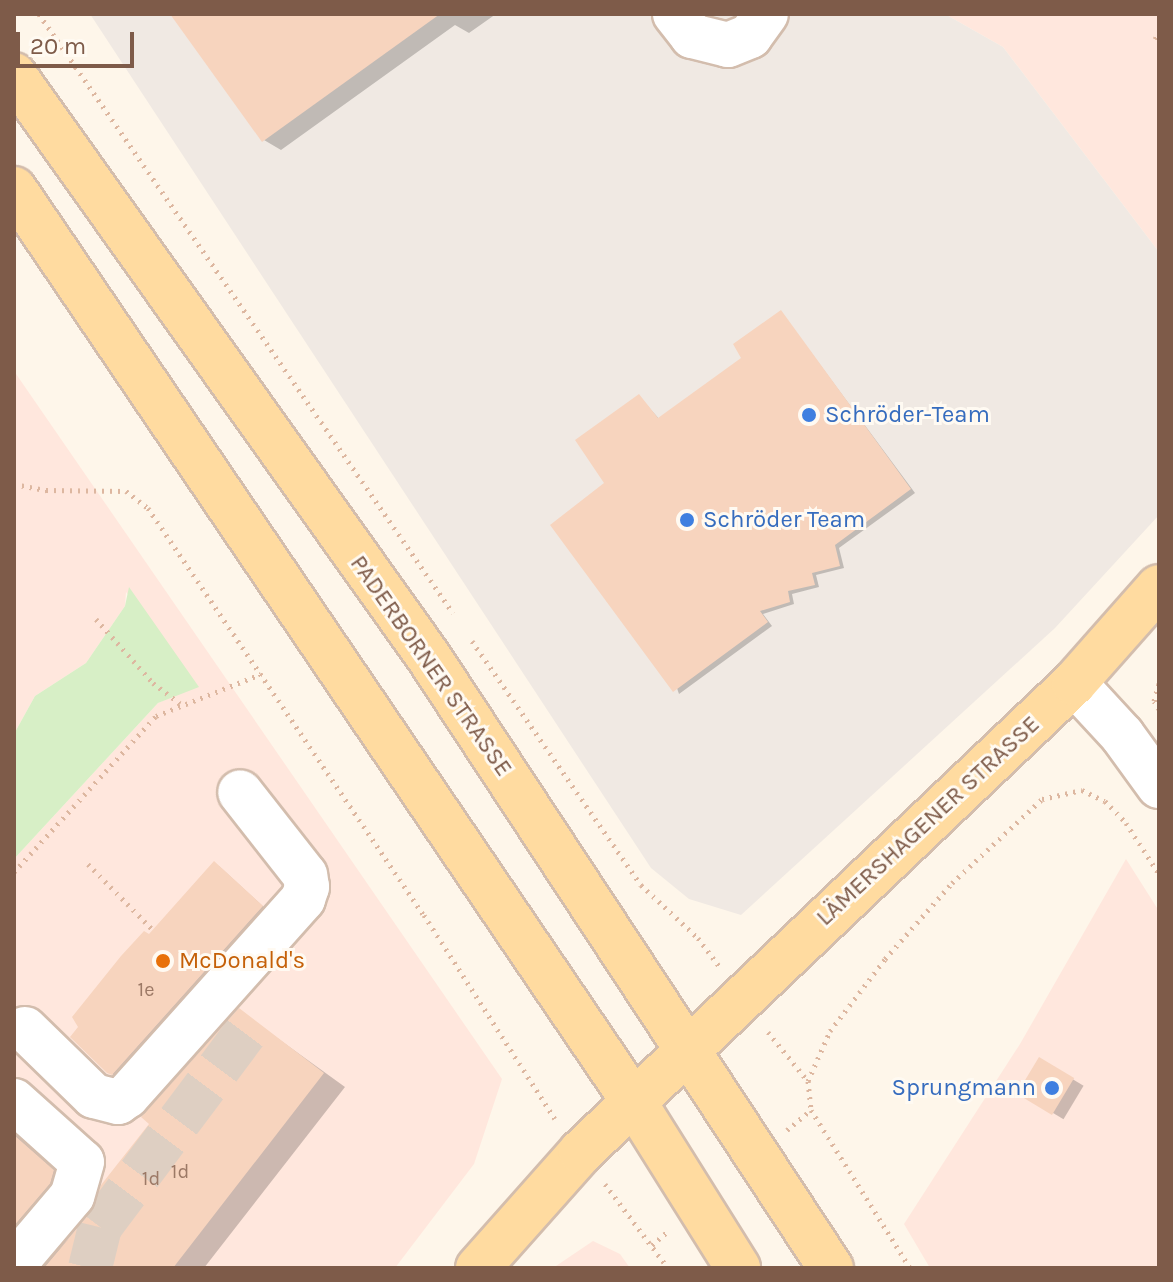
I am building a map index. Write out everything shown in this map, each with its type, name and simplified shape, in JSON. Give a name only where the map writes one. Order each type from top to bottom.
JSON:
[{"type":"main road","name":"PADERBORNER STRASSE","points":[[14,75],[428,656],[831,1268]]},
{"type":"main road","points":[[14,189],[634,1102],[738,1268]]},
{"type":"main road","name":"LÄMERSHAGENER STRASSE","points":[[478,1268],[581,1152],[1074,683],[1159,587]]},
{"type":"street","points":[[675,14],[692,36],[728,45],[750,36],[766,14]]},
{"type":"street","points":[[1074,683],[1122,735],[1159,786]]},
{"type":"street","points":[[25,1029],[94,1096],[118,1102],[127,1096],[303,899],[307,887],[305,875],[240,792]]},
{"type":"street","points":[[14,1101],[82,1162],[72,1196],[22,1255],[14,1254]]},
{"type":"path","points":[[39,14],[461,625]]},
{"type":"path","points":[[1155,39],[1159,32]]},
{"type":"path","points":[[14,484],[46,490],[126,491],[148,508],[466,979],[532,1091],[668,1268]]},
{"type":"path","points":[[96,619],[153,683],[180,703]]},
{"type":"path","points":[[470,638],[641,885],[698,938],[741,998],[808,1081]]},
{"type":"path","points":[[14,872],[156,716],[180,703],[261,674]]},
{"type":"path","points":[[1159,683],[1154,701],[1159,710]]},
{"type":"path","points":[[910,1268],[811,1110],[808,1081],[830,1031],[952,883],[1020,816],[1042,799],[1068,790],[1105,801],[1126,823],[1159,874]]},
{"type":"path","points":[[88,864],[153,930]]},
{"type":"shaded area","points":[[90,14],[945,14],[1003,47],[1159,252],[1159,515],[1055,628],[741,915],[689,899],[651,868]]},
{"type":"shaded area","points":[[945,14],[1159,14],[1159,252],[1003,47]]},
{"type":"shaded area","points":[[14,371],[502,1079],[474,1164],[395,1268],[14,1268],[14,859],[158,703],[198,686],[126,592],[125,606],[86,663],[35,696],[14,734]]},
{"type":"shaded area","points":[[1126,859],[1159,911],[1159,1268],[930,1268],[904,1224],[1020,1044]]},
{"type":"shaded area","points":[[593,1241],[620,1254],[630,1268],[553,1268]]},
{"type":"green space","points":[[129,587],[199,687],[158,703],[14,859],[14,734],[35,696],[86,663],[125,606]]},
{"type":"building","points":[[170,14],[440,14],[262,142]]},
{"type":"building","points":[[781,310],[911,489],[835,545],[840,566],[812,573],[815,585],[788,591],[790,602],[760,611],[768,622],[673,692],[550,525],[604,483],[575,440],[639,394],[658,418],[741,358],[733,344]]},
{"type":"building","points":[[214,861],[263,906],[112,1075],[107,1073],[70,1037],[78,1027],[72,1017],[121,956],[144,931],[149,934]]},
{"type":"building","points":[[239,1008],[324,1073],[173,1268],[44,1268],[91,1212],[101,1185],[149,1124],[141,1117]]},
{"type":"building","points":[[1039,1057],[1074,1078],[1052,1115],[1017,1094]]},
{"type":"building","points":[[14,1135],[54,1170],[50,1184],[14,1226]]},
{"type":"tunnel","points":[[90,1268],[100,1227],[255,1020]]},
{"type":"place","name":"Schröder-Team","points":[[809,415]]},
{"type":"place","name":"Schröder Team","points":[[687,520]]},
{"type":"place","name":"McDonald's","points":[[163,961]]},
{"type":"place","name":"Sprungmann","points":[[1052,1088]]}]
